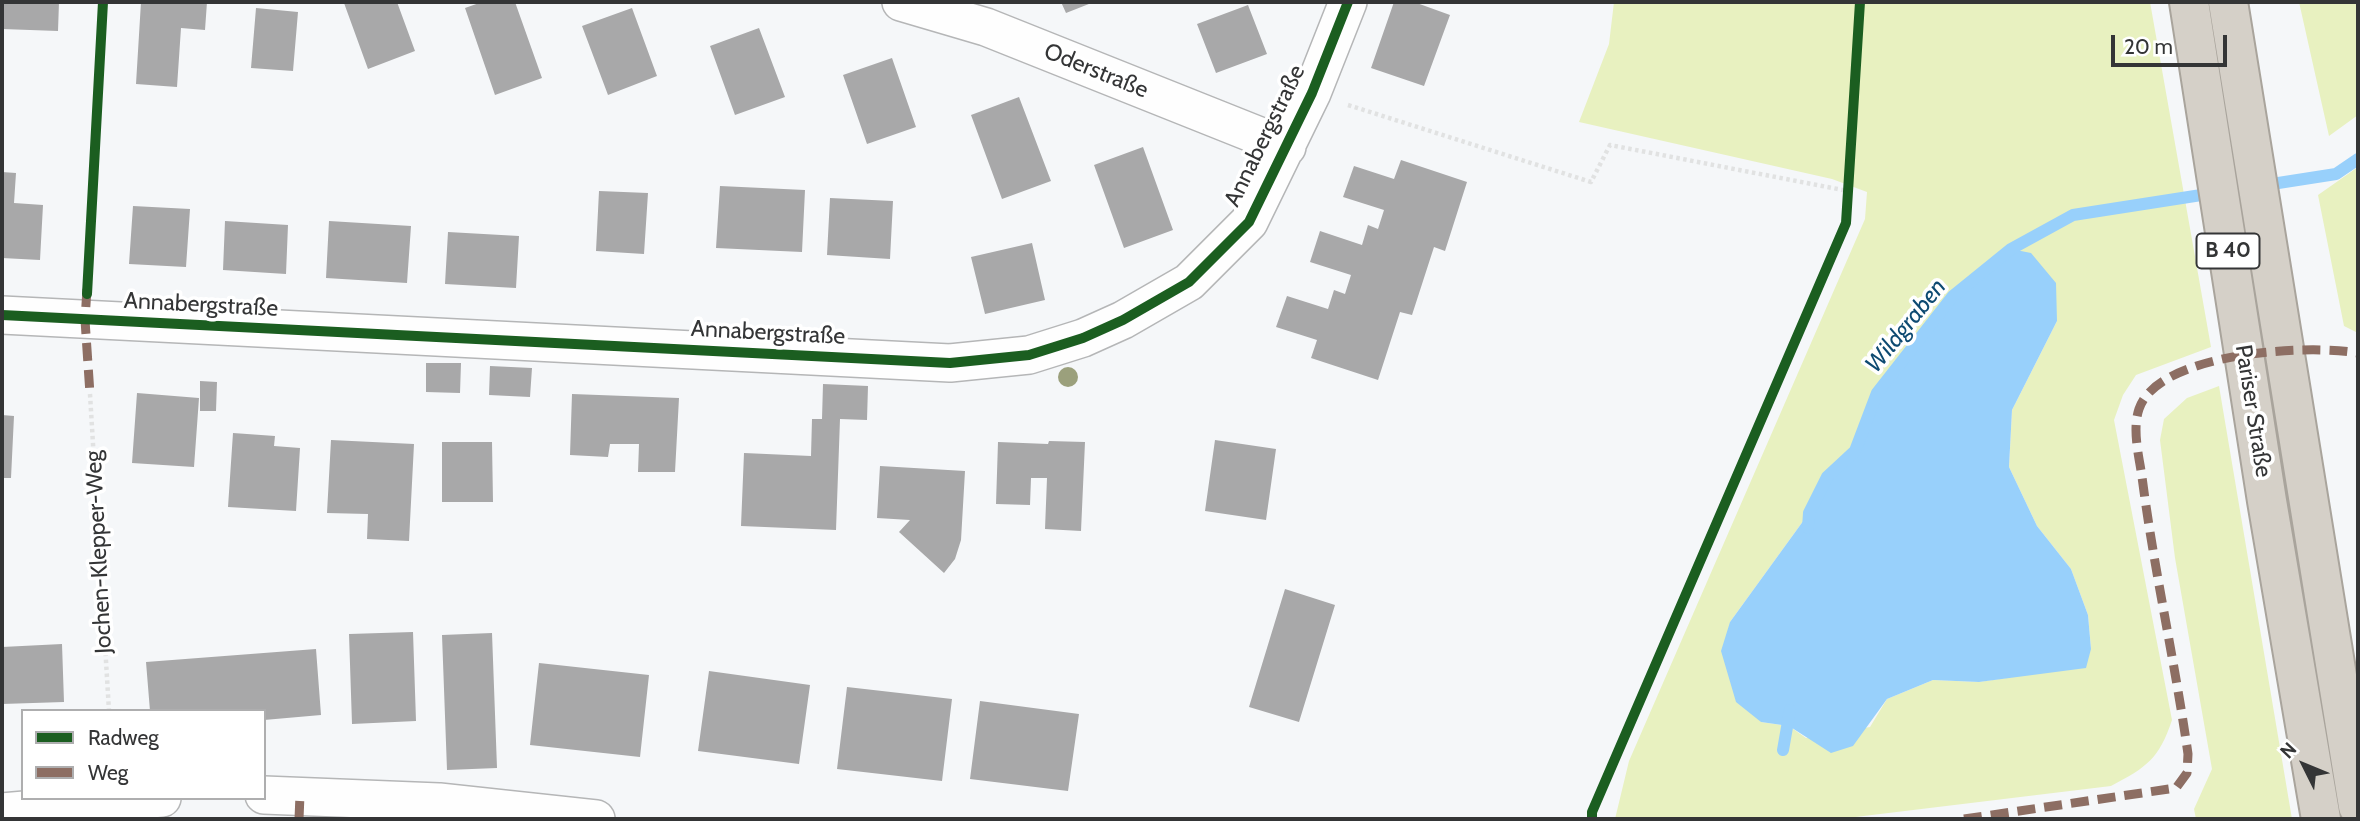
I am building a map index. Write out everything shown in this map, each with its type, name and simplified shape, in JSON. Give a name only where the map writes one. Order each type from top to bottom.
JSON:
[{"type":"highway","name":"Pariser Straße","points":[[2189,2],[2267,501],[2321,819]]},
{"type":"highway","name":"Pariser Straße","points":[[2228,2],[2358,806]]},
{"type":"street","name":"Oderstraße","points":[[901,2],[990,14],[1287,148]]},
{"type":"street","name":"Annabergstraße","points":[[2,315],[950,363],[1029,355],[1123,320],[1189,282],[1250,222],[1287,148],[1348,2]]},
{"type":"street","points":[[266,795],[439,802],[596,819]]},
{"type":"street","points":[[2,811],[137,800]]},
{"type":"path","points":[[1311,93],[1591,182],[1610,145],[1848,191]]},
{"type":"green space","points":[[1614,2],[2150,2],[2211,347],[2136,375],[2123,395],[2114,420],[2172,720],[2162,744],[2143,767],[2111,786],[1839,819],[1615,819],[1629,761],[1865,219],[1867,192],[1832,179],[1579,122],[1609,44]],"holes":[[[2057,321],[2012,410],[2009,467],[2037,526],[2071,569],[2088,615],[2091,649],[2019,676],[1979,682],[1933,680],[1887,699],[1870,727],[1806,738],[1789,726],[1761,722],[1730,622],[1809,513],[1827,477],[1855,451],[1877,393]]]},
{"type":"green space","points":[[2299,2],[2358,2],[2358,115],[2329,136]]},
{"type":"green space","points":[[2358,167],[2358,333],[2344,326],[2318,195]]},
{"type":"green space","points":[[2219,386],[2292,819],[2196,819],[2194,809],[2212,769],[2175,558],[2160,440],[2164,419],[2187,398]]},
{"type":"water","points":[[2011,249],[2031,253],[2056,283],[2057,321],[2012,410],[2009,467],[2037,526],[2071,569],[2088,615],[2091,649],[2086,668],[1979,682],[1933,680],[1887,699],[1853,746],[1831,753],[1789,726],[1761,722],[1736,702],[1721,651],[1730,622],[1809,513],[1827,477],[1855,451],[1877,393],[1953,296]]},
{"type":"building","points":[[2,2],[59,2],[58,31],[2,29]]},
{"type":"building","points":[[141,2],[207,2],[205,30],[181,28],[177,87],[136,84]]},
{"type":"building","points":[[397,2],[415,51],[368,69],[344,3]]},
{"type":"building","points":[[482,2],[515,2],[542,78],[495,95],[465,8]]},
{"type":"building","points":[[1061,2],[1094,2],[1066,13]]},
{"type":"building","points":[[1394,2],[1414,2],[1450,15],[1424,86],[1371,68]]},
{"type":"building","points":[[1248,5],[1267,54],[1216,73],[1197,24]]},
{"type":"building","points":[[256,8],[298,12],[293,71],[251,68]]},
{"type":"building","points":[[632,8],[657,76],[608,95],[582,26]]},
{"type":"building","points":[[759,28],[785,97],[735,115],[710,46]]},
{"type":"building","points":[[892,58],[916,127],[867,144],[843,75]]},
{"type":"building","points":[[1019,97],[1051,181],[1002,199],[971,115]]},
{"type":"building","points":[[1143,147],[1173,230],[1124,248],[1094,165]]},
{"type":"building","points":[[1401,160],[1467,182],[1445,251],[1434,247],[1412,315],[1400,312],[1378,380],[1311,358],[1317,340],[1276,327],[1287,296],[1328,309],[1334,290],[1345,294],[1351,275],[1310,262],[1320,231],[1362,245],[1368,225],[1378,229],[1384,210],[1343,197],[1354,166],[1394,179]]},
{"type":"building","points":[[2,172],[16,173],[14,203],[43,205],[40,260],[2,258]]},
{"type":"building","points":[[720,186],[805,190],[802,252],[716,248]]},
{"type":"building","points":[[599,191],[648,193],[644,254],[596,251]]},
{"type":"building","points":[[830,198],[893,201],[890,259],[827,255]]},
{"type":"building","points":[[133,206],[190,209],[186,267],[129,264]]},
{"type":"building","points":[[225,221],[288,225],[286,274],[223,270]]},
{"type":"building","points":[[329,221],[411,226],[407,283],[326,278]]},
{"type":"building","points":[[448,232],[519,236],[516,288],[445,284]]},
{"type":"building","points":[[1032,243],[1045,300],[985,314],[971,257]]},
{"type":"building","points":[[426,363],[461,363],[460,393],[426,392]]},
{"type":"building","points":[[490,366],[532,368],[530,397],[489,395]]},
{"type":"building","points":[[200,381],[217,382],[216,411],[200,411]]},
{"type":"building","points":[[823,384],[868,386],[867,420],[840,419],[836,530],[741,526],[744,453],[811,456],[812,419],[822,419]]},
{"type":"building","points":[[137,393],[199,398],[194,467],[132,463]]},
{"type":"building","points":[[572,394],[679,398],[675,472],[638,472],[639,444],[610,444],[608,457],[570,455]]},
{"type":"building","points":[[2,415],[14,416],[11,478],[2,478]]},
{"type":"building","points":[[233,433],[275,436],[274,446],[300,448],[296,511],[228,507]]},
{"type":"building","points":[[331,440],[414,444],[409,541],[367,539],[368,514],[327,513]]},
{"type":"building","points":[[1215,440],[1276,449],[1266,520],[1205,511]]},
{"type":"building","points":[[1049,441],[1085,442],[1081,531],[1045,529],[1047,478],[1031,478],[1030,505],[996,504],[998,442],[1048,444]]},
{"type":"building","points":[[442,442],[492,442],[493,502],[442,502]]},
{"type":"building","points":[[880,466],[965,471],[961,540],[955,559],[944,573],[899,532],[910,520],[877,518]]},
{"type":"building","points":[[1285,589],[1335,605],[1299,722],[1249,707]]},
{"type":"building","points":[[413,632],[416,721],[352,724],[349,634]]},
{"type":"building","points":[[492,633],[497,768],[447,770],[442,635]]},
{"type":"building","points":[[62,644],[64,702],[2,704],[2,647]]},
{"type":"building","points":[[316,649],[321,715],[266,720],[266,709],[150,709],[146,662]]},
{"type":"building","points":[[539,663],[649,675],[640,757],[530,745]]},
{"type":"building","points":[[709,671],[810,685],[799,764],[698,751]]},
{"type":"building","points":[[847,687],[952,699],[942,781],[837,769]]},
{"type":"building","points":[[980,701],[1079,714],[1068,791],[970,779]]},
{"type":"waterway","name":"Wildgraben","points":[[1808,528],[1809,513],[1827,477],[1855,451],[1877,393],[1953,296],[2011,249],[2073,215],[2336,174],[2358,159]]},
{"type":"waterway","name":"Wildgraben","points":[[1783,750],[1790,710]]},
{"type":"marked path","points":[[87,289],[85,320],[90,394]]},
{"type":"marked path","points":[[1964,819],[2176,788],[2187,773],[2188,754],[2138,452],[2136,426],[2139,409],[2152,390],[2174,375],[2203,364],[2272,352],[2335,350],[2358,353]]},
{"type":"marked path","points":[[299,819],[300,795]]},
{"type":"cycle path","points":[[87,294],[103,2]]},
{"type":"cycle path","points":[[2,315],[950,363],[1029,355],[1083,338],[1123,320],[1189,282],[1249,222],[1312,93],[1348,2]]},
{"type":"cycle path","points":[[1592,819],[1592,812],[1846,223],[1860,2]]}]
